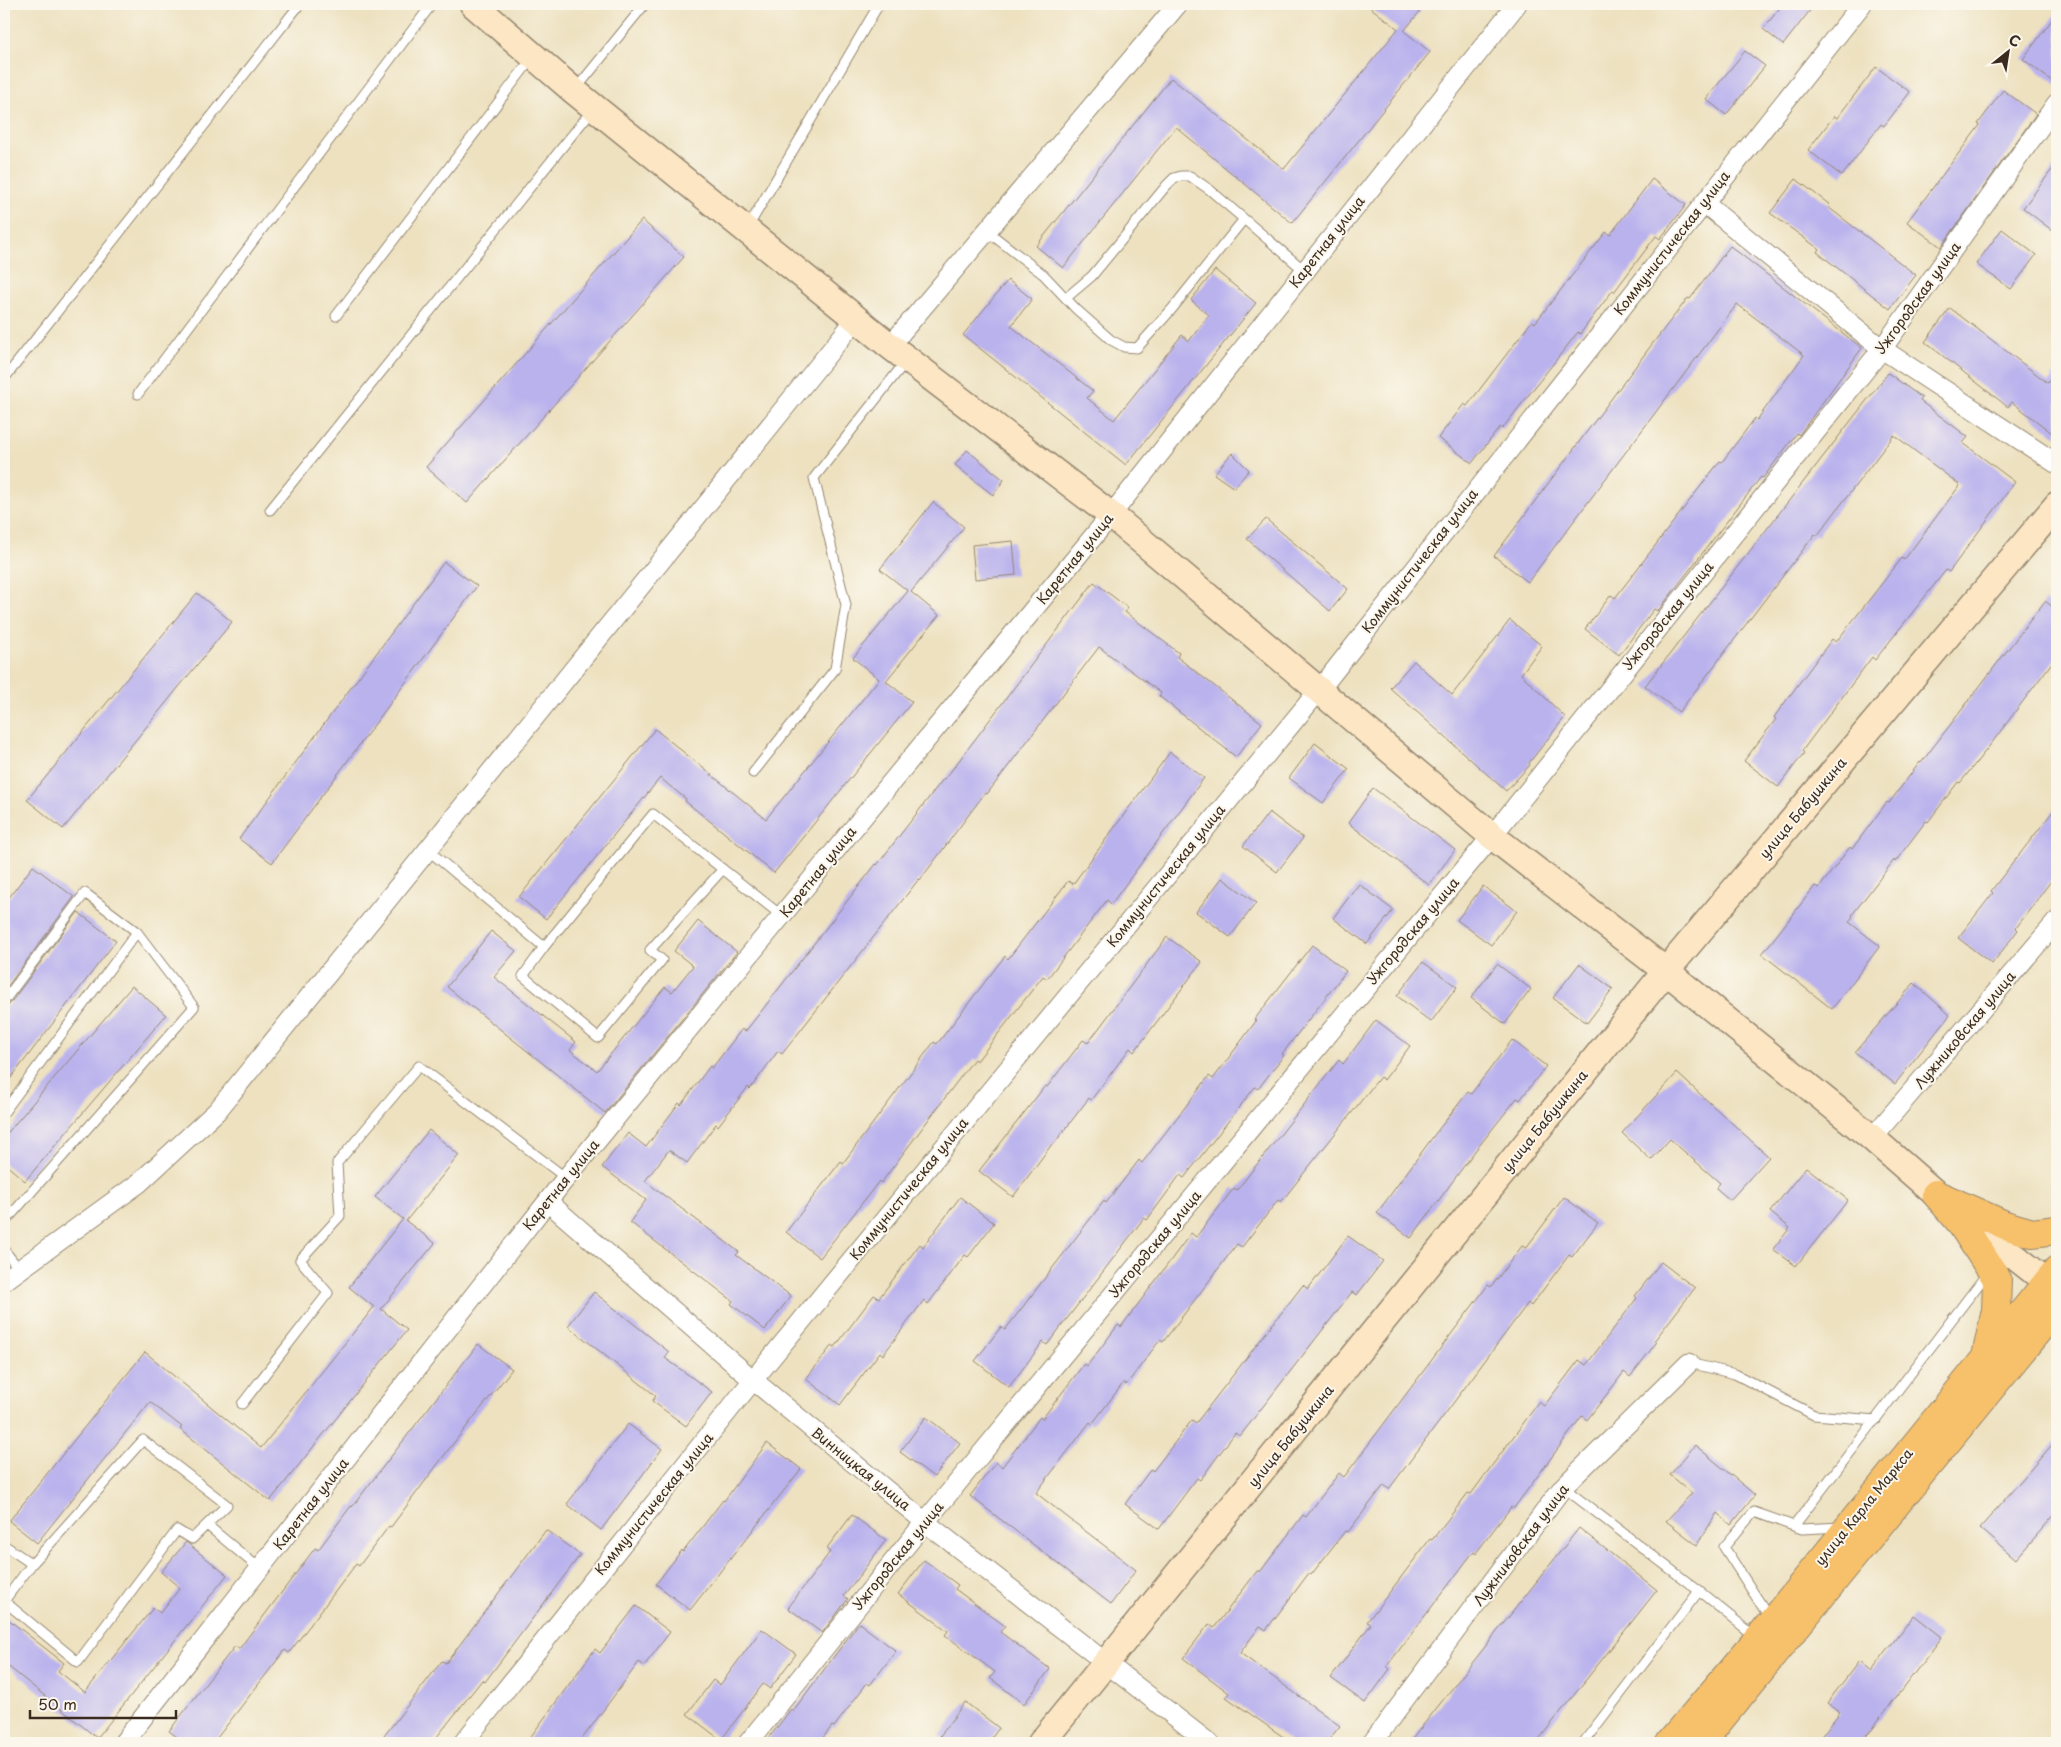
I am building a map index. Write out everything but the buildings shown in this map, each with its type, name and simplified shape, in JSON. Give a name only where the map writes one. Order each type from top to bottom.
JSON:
[{"type":"main road","points":[[473,4],[574,91],[899,352],[1111,515],[1320,689],[1492,836],[1666,971],[1872,1138],[1936,1194],[2055,1287]]},
{"type":"main road","name":"улица Бабушкина","points":[[1041,1743],[1666,971],[2057,505]]},
{"type":"main road","points":[[1936,1194],[2005,1225],[2032,1233],[2057,1230]]},
{"type":"main road","points":[[1936,1194],[1960,1222],[1997,1279],[1996,1310],[1986,1357]]},
{"type":"main road","name":"улица Карла Маркса","points":[[1670,1743],[1765,1630],[1986,1357],[2055,1287]]},
{"type":"main road","name":"улица Карла Маркса","points":[[1701,1743],[2055,1287]]},
{"type":"street","points":[[899,352],[987,230],[1178,4]]},
{"type":"street","name":"Каретная улица","points":[[123,1743],[566,1178],[1111,515],[1517,4]]},
{"type":"street","name":"Коммунистическая улица","points":[[463,1743],[753,1380],[1320,689],[1862,4]]},
{"type":"street","name":"Ужгородская улица","points":[[748,1743],[926,1522],[1492,836],[1882,349],[2057,103]]},
{"type":"street","points":[[1704,203],[1882,349],[2057,464]]},
{"type":"street","points":[[4,1281],[139,1183],[217,1111],[857,318]]},
{"type":"street","name":"Лужниковская улица","points":[[1872,1138],[2057,921]]},
{"type":"street","name":"Винницкая улица","points":[[548,1202],[753,1380],[926,1522],[1208,1743]]},
{"type":"street","name":"Лужниковская улица","points":[[1372,1743],[1563,1487],[1688,1363]]},
{"type":"lane","points":[[4,380],[300,4]]},
{"type":"lane","points":[[138,394],[432,4]]},
{"type":"lane","points":[[574,91],[645,4]]},
{"type":"lane","points":[[746,229],[879,4]]},
{"type":"lane","points":[[336,316],[534,56]]},
{"type":"lane","points":[[270,510],[594,107]]},
{"type":"lane","points":[[1066,298],[1092,276],[1166,186],[1174,178],[1180,176],[1190,176],[1210,190],[1305,271]]},
{"type":"lane","points":[[987,230],[1044,275],[1111,340],[1124,347],[1138,348],[1172,309],[1244,219]]},
{"type":"lane","points":[[753,773],[835,670],[846,605],[814,478],[899,352]]},
{"type":"lane","points":[[723,869],[650,950],[662,960],[598,1038],[524,976],[544,948],[653,814],[723,869],[782,916]]},
{"type":"lane","points":[[428,850],[544,948]]},
{"type":"lane","points":[[4,1001],[85,893],[137,932],[194,1007],[4,1224]]},
{"type":"lane","points":[[4,1112],[137,932]]},
{"type":"lane","points":[[242,1404],[328,1293],[300,1260],[340,1216],[337,1163],[419,1066],[566,1178]]},
{"type":"lane","points":[[4,1250],[20,1270]]},
{"type":"lane","points":[[1794,1526],[1991,1269]]},
{"type":"lane","points":[[1688,1363],[1735,1374],[1814,1416],[1876,1420]]},
{"type":"lane","points":[[143,1440],[227,1505],[192,1539],[177,1530],[78,1662],[4,1601],[32,1564],[143,1440]]},
{"type":"lane","points":[[1563,1487],[1699,1591],[1765,1630]]},
{"type":"lane","points":[[1765,1630],[1724,1547],[1754,1512],[1802,1529],[1848,1526]]},
{"type":"lane","points":[[206,1525],[260,1569]]},
{"type":"lane","points":[[4,1545],[32,1564]]},
{"type":"lane","points":[[1584,1743],[1699,1591]]}]
